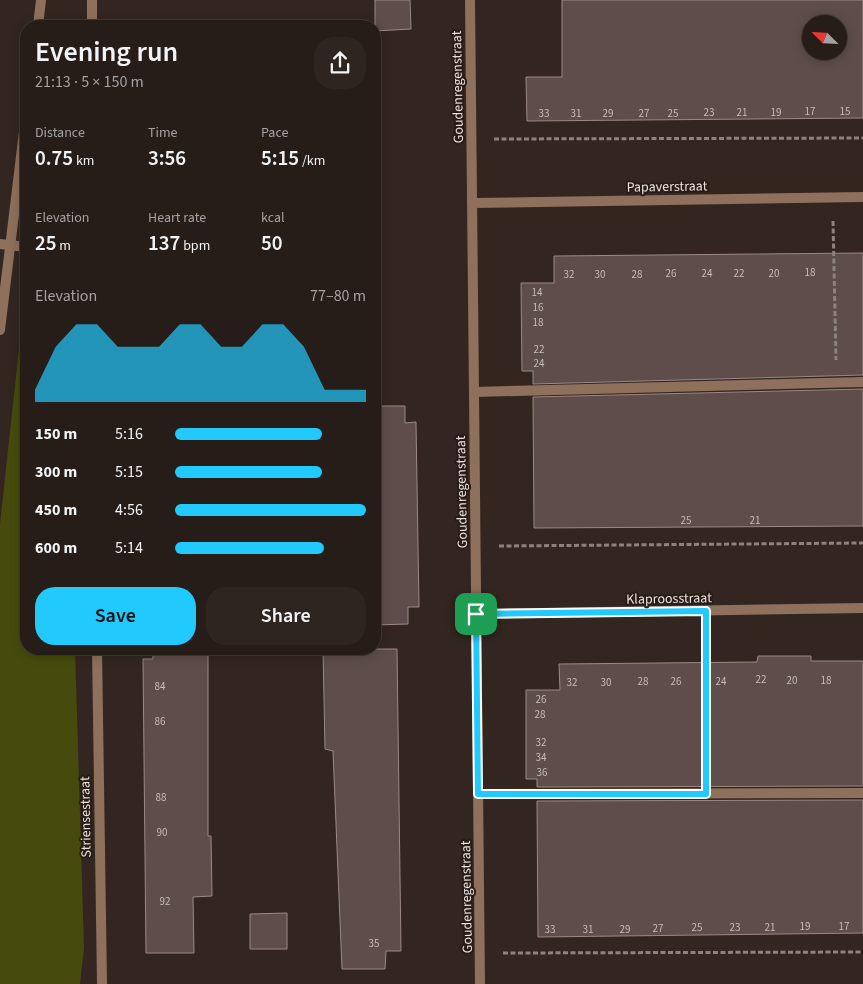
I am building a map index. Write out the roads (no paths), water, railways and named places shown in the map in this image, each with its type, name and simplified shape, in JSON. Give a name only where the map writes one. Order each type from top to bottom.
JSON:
[{"type":"street","points":[[39,20],[41,0]]},
{"type":"street","points":[[92,0],[92,20]]},
{"type":"street","name":"Goudenregenstraat","points":[[470,0],[480,984]]},
{"type":"street","points":[[0,330],[5,244],[20,151]]},
{"type":"street","name":"Papaverstraat","points":[[472,203],[863,197]]},
{"type":"street","points":[[5,244],[20,246]]},
{"type":"street","points":[[474,392],[863,382]]},
{"type":"street","name":"Klaproosstraat","points":[[476,614],[863,608]]},
{"type":"street","name":"Striensestraat","points":[[96,655],[102,984]]},
{"type":"street","points":[[478,794],[863,793]]}]
